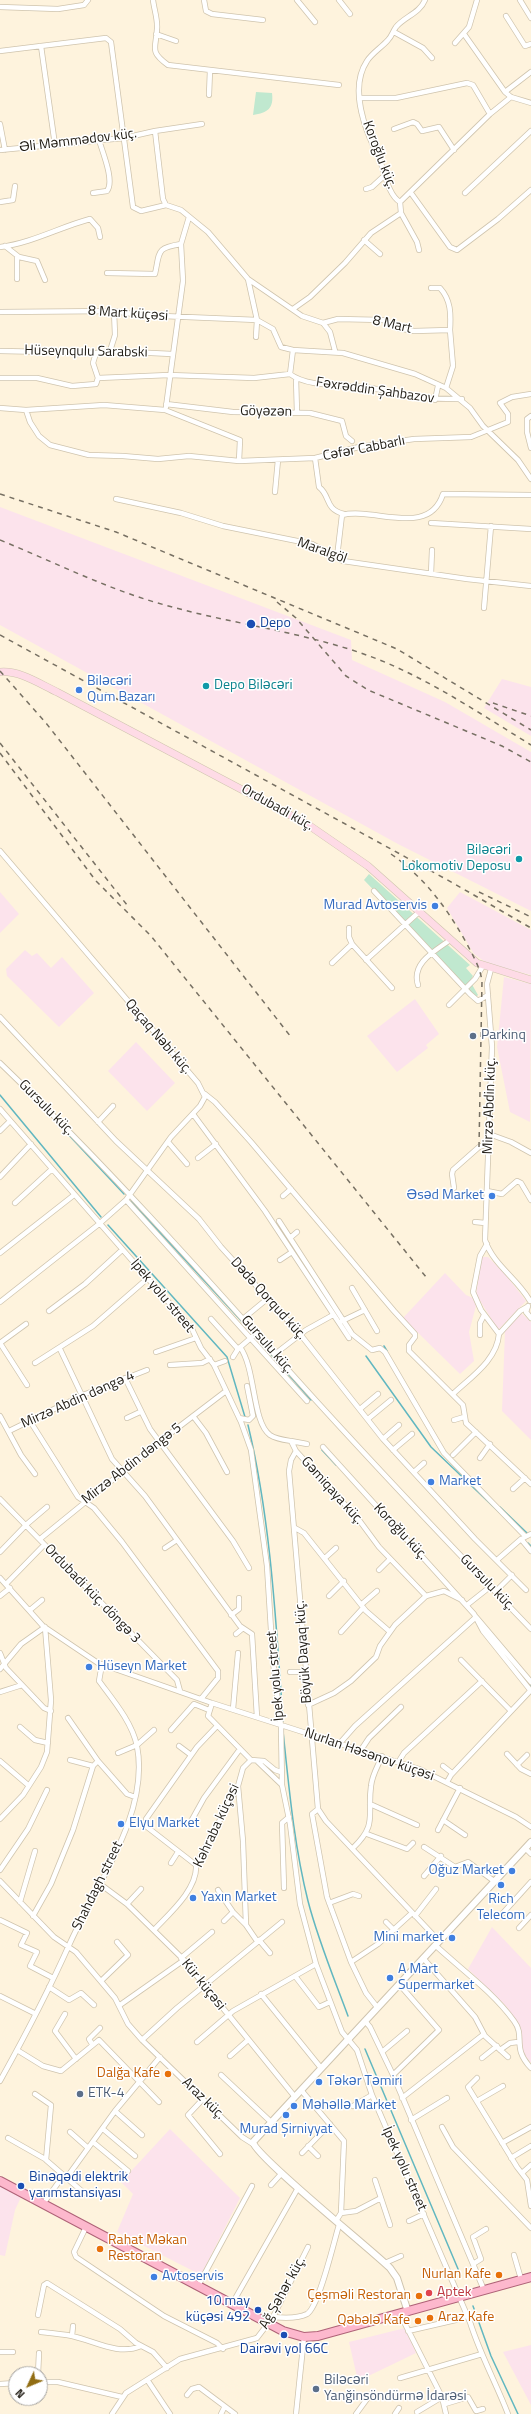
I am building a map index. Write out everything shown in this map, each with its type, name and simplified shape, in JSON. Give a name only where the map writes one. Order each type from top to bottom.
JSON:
[{"type":"main road","name":"Ordubadi küç.","points":[[0,672],[11,672],[25,677],[70,699],[294,816],[368,866],[472,959],[491,969],[531,980]]},
{"type":"main road","points":[[0,2181],[232,2304],[271,2320],[290,2334],[304,2337],[318,2336],[531,2277]]},
{"type":"street","points":[[0,7],[58,9],[84,5],[88,0]]},
{"type":"street","points":[[153,0],[156,34],[154,51],[168,65],[339,85]]},
{"type":"street","points":[[204,0],[206,11],[212,14],[263,20]]},
{"type":"street","points":[[297,0],[316,22]]},
{"type":"street","points":[[339,0],[350,14]]},
{"type":"street","name":"Koroğlu küç.","points":[[401,214],[400,202],[397,200],[385,175],[364,125],[358,82],[367,60],[389,39],[396,27],[421,7],[425,0]]},
{"type":"street","points":[[455,42],[464,34],[474,14],[477,0]]},
{"type":"street","points":[[520,0],[531,18]]},
{"type":"street","points":[[506,16],[525,46],[531,44]]},
{"type":"street","points":[[394,32],[423,48],[432,58]]},
{"type":"street","points":[[156,34],[176,41]]},
{"type":"street","points":[[464,34],[505,92],[511,97],[531,103]]},
{"type":"street","points":[[0,51],[106,38],[111,42],[133,207],[142,211],[166,205],[181,210],[208,232],[248,279],[302,316],[323,323],[330,332],[335,351]]},
{"type":"street","points":[[41,46],[55,145]]},
{"type":"street","points":[[209,94],[210,70]]},
{"type":"street","points":[[505,92],[531,72]]},
{"type":"street","points":[[361,98],[396,98],[467,82],[473,85],[490,114]]},
{"type":"street","points":[[400,202],[411,193],[490,114],[511,97]]},
{"type":"street","points":[[394,129],[413,122],[417,124],[422,131],[439,127],[454,150]]},
{"type":"street","points":[[0,124],[3,150]]},
{"type":"street","name":"Əli Məmmədov küç.","points":[[3,150],[124,138],[155,131],[202,124]]},
{"type":"street","points":[[155,131],[163,199],[166,205]]},
{"type":"street","points":[[465,193],[531,131]]},
{"type":"street","points":[[93,193],[107,191],[109,185],[106,156],[99,140]]},
{"type":"street","points":[[366,189],[372,187],[385,175]]},
{"type":"street","points":[[0,202],[13,200],[15,186]]},
{"type":"street","points":[[411,193],[450,247],[457,250],[498,219],[531,190]]},
{"type":"street","points":[[293,309],[310,297],[345,263],[364,240],[401,214],[417,242],[419,250]]},
{"type":"street","points":[[166,410],[169,375],[183,281],[181,244],[189,216]]},
{"type":"street","points":[[2,246],[42,236],[61,227],[90,219],[98,228],[100,237]]},
{"type":"street","points":[[364,240],[380,254]]},
{"type":"street","points":[[107,273],[155,274],[160,251],[165,247],[181,244]]},
{"type":"street","points":[[2,246],[17,256],[38,261],[45,280]]},
{"type":"street","points":[[17,256],[17,279]]},
{"type":"street","points":[[248,279],[257,320],[256,337]]},
{"type":"street","points":[[430,288],[440,288],[447,295],[451,315],[450,330],[453,366],[446,388]]},
{"type":"street","points":[[110,351],[114,335],[114,311]]},
{"type":"street","name":"8 Mart küçəsi","points":[[0,312],[114,311],[139,315],[178,318],[257,320]]},
{"type":"street","name":"8 Mart","points":[[323,323],[338,319],[383,320],[397,328],[414,331],[450,330]]},
{"type":"street","points":[[257,320],[273,329],[281,348],[292,350],[335,351],[415,374],[438,386],[446,388],[462,400],[487,430],[518,460],[531,478]]},
{"type":"street","points":[[98,378],[169,375],[254,378],[290,374],[292,350]]},
{"type":"street","name":"Hüseynqulu Sarabski","points":[[0,351],[96,353],[110,351],[172,354]]},
{"type":"street","points":[[0,378],[37,378],[72,386],[96,384],[98,378],[93,362],[96,353]]},
{"type":"street","name":"Fəxrəddin Şahbazov","points":[[290,374],[296,378],[370,388],[435,400],[462,400]]},
{"type":"street","points":[[296,378],[297,413]]},
{"type":"street","points":[[435,400],[438,386]]},
{"type":"street","name":"Cəfər Cabbarlı","points":[[26,410],[30,422],[39,436],[50,445],[89,456],[123,456],[158,459],[188,456],[239,461],[278,460],[315,458],[359,447],[414,439],[471,437],[508,422],[508,414],[500,403],[512,397],[531,394]]},
{"type":"street","name":"Göyəzən","points":[[166,404],[233,412],[310,413],[342,421],[346,436],[352,441]]},
{"type":"street","points":[[0,408],[26,410],[104,405],[166,410],[240,440],[239,461]]},
{"type":"street","points":[[531,416],[527,420],[527,432],[531,448]]},
{"type":"street","points":[[315,458],[319,488],[322,490],[328,504],[336,512],[344,514],[380,515],[407,519],[433,512],[439,506],[443,494],[531,494]]},
{"type":"street","points":[[275,492],[278,460]]},
{"type":"street","name":"Maralgöl","points":[[116,499],[181,513],[223,526],[312,544],[343,561],[488,582],[531,586]]},
{"type":"street","points":[[337,557],[340,519],[344,514]]},
{"type":"street","points":[[431,523],[531,530]]},
{"type":"street","points":[[484,608],[488,582],[491,526]]},
{"type":"street","points":[[431,574],[432,550]]},
{"type":"street","name":"Qaçaq Nəbi küç.","points":[[1,853],[198,1083],[205,1094],[215,1102],[291,1189],[394,1312],[415,1334],[415,1337],[409,1345],[409,1351],[447,1391],[454,1394]]},
{"type":"street","points":[[374,892],[478,1001],[488,995]]},
{"type":"street","points":[[366,960],[419,912]]},
{"type":"street","points":[[349,928],[349,937],[352,944],[392,988]]},
{"type":"street","points":[[418,985],[416,976],[418,967],[432,953],[450,940]]},
{"type":"street","points":[[332,963],[352,944]]},
{"type":"street","points":[[449,1005],[483,966]]},
{"type":"street","name":"Mirzə Abdin küç.","points":[[491,969],[487,984],[492,1047],[485,1224],[486,1244],[480,1256],[473,1288],[474,1296],[484,1315],[499,1334]]},
{"type":"street","name":"Dədə Qorqud küç.","points":[[0,1017],[98,1122],[145,1170],[198,1220],[267,1299],[300,1334],[383,1439],[475,1539],[526,1590]]},
{"type":"street","name":"Gursulu küç.","points":[[0,1063],[41,1102],[130,1195],[244,1318],[424,1519],[529,1623],[531,1630]]},
{"type":"street","points":[[0,1302],[99,1224],[126,1200],[145,1170],[202,1103],[205,1094]]},
{"type":"street","points":[[98,1122],[113,1106]]},
{"type":"street","name":"İpek yolu street","points":[[0,1110],[187,1323],[214,1365],[239,1418],[251,1450],[259,1496],[281,1726],[282,1785],[289,1817],[300,1904],[316,1964],[342,2032],[357,2050],[372,2095],[508,2414]]},
{"type":"street","points":[[193,1114],[216,1144],[292,1252],[333,1315],[370,1349],[380,1348],[385,1352],[444,1453],[523,1538],[531,1551]]},
{"type":"street","points":[[0,1131],[10,1121]]},
{"type":"street","points":[[489,1134],[511,1142],[531,1153]]},
{"type":"street","points":[[168,1142],[187,1164]]},
{"type":"street","points":[[0,1177],[31,1144]]},
{"type":"street","points":[[198,1158],[216,1144]]},
{"type":"street","points":[[454,1188],[452,1174],[454,1170],[479,1147],[488,1144]]},
{"type":"street","points":[[15,1202],[52,1169]]},
{"type":"street","points":[[487,1191],[502,1194],[517,1181],[521,1183],[531,1200]]},
{"type":"street","points":[[283,1196],[291,1189]]},
{"type":"street","points":[[1,1251],[74,1195]]},
{"type":"street","points":[[126,1200],[252,1337],[308,1401]]},
{"type":"street","points":[[279,1221],[341,1322],[349,1338]]},
{"type":"street","points":[[475,1222],[485,1224]]},
{"type":"street","points":[[290,1238],[297,1232]]},
{"type":"street","points":[[486,1244],[492,1255],[516,1280],[531,1301],[527,1307],[520,1311],[499,1334],[498,1344],[493,1354],[454,1394],[463,1406],[466,1423],[531,1484]]},
{"type":"street","points":[[49,1311],[85,1284],[122,1250]]},
{"type":"street","points":[[280,1260],[292,1252]]},
{"type":"street","points":[[35,1363],[60,1349],[93,1326],[148,1278]]},
{"type":"street","points":[[352,1288],[377,1331]]},
{"type":"street","points":[[244,1318],[267,1299]]},
{"type":"street","points":[[527,1307],[526,1312],[531,1318]]},
{"type":"street","points":[[341,1322],[365,1310]]},
{"type":"street","points":[[275,1354],[300,1334],[333,1315]]},
{"type":"street","points":[[480,1335],[480,1323],[484,1315]]},
{"type":"street","points":[[211,1319],[239,1348],[250,1369],[260,1415],[265,1428],[273,1436],[307,1444]]},
{"type":"street","points":[[26,1324],[0,1343],[27,1385]]},
{"type":"street","points":[[233,1357],[239,1348],[252,1337]]},
{"type":"street","points":[[156,1352],[196,1338]]},
{"type":"street","points":[[60,1349],[112,1459],[145,1496],[242,1629],[253,1635],[257,1717]]},
{"type":"street","points":[[170,1365],[202,1363],[210,1359]]},
{"type":"street","points":[[214,1365],[225,1361]]},
{"type":"street","name":"Mirzə Abdin dəngə 4","points":[[9,1432],[83,1395],[147,1370]]},
{"type":"street","points":[[125,1378],[140,1412],[159,1442],[233,1541],[249,1568]]},
{"type":"street","points":[[239,1418],[252,1419],[252,1404],[247,1386]]},
{"type":"street","name":"Mirzə Abdin dəngə 5","points":[[40,1539],[159,1442],[226,1391]]},
{"type":"street","points":[[360,1409],[378,1394]]},
{"type":"street","points":[[368,1419],[391,1400]]},
{"type":"street","points":[[127,1418],[140,1412]]},
{"type":"street","points":[[0,1416],[21,1455],[35,1474]]},
{"type":"street","points":[[193,1416],[206,1433],[228,1472]]},
{"type":"street","points":[[454,1420],[464,1417]]},
{"type":"street","points":[[30,1421],[78,1497],[94,1508],[122,1542],[218,1672],[218,1678],[201,1699]]},
{"type":"street","points":[[383,1439],[399,1425]]},
{"type":"street","points":[[453,1455],[476,1432]]},
{"type":"street","points":[[394,1450],[412,1434]]},
{"type":"street","name":"Gəmiqaya küç.","points":[[291,1441],[296,1451],[359,1520],[390,1559],[426,1596]]},
{"type":"street","points":[[480,1458],[490,1444]]},
{"type":"street","name":"Koroğlu küç.","points":[[323,1447],[467,1605],[531,1682]]},
{"type":"street","name":"Böyük Dayaq küç.","points":[[296,1451],[291,1460],[289,1471],[295,1528],[305,1672],[318,1809],[312,1814],[312,1820],[317,1836],[329,1903],[351,1962],[366,1993],[377,2007]]},
{"type":"street","points":[[414,1472],[424,1463]]},
{"type":"street","points":[[513,1489],[524,1478]]},
{"type":"street","name":"Ordubadi küç. döngə 3","points":[[0,1499],[27,1524],[44,1545],[177,1680],[180,1691]]},
{"type":"street","points":[[0,1552],[27,1524],[47,1507]]},
{"type":"street","points":[[295,1528],[304,1532],[363,1606],[389,1631]]},
{"type":"street","points":[[497,1560],[523,1538],[531,1534]]},
{"type":"street","points":[[165,1548],[177,1540]]},
{"type":"street","points":[[6,1584],[44,1545]]},
{"type":"street","points":[[325,1558],[336,1548]]},
{"type":"street","points":[[379,1570],[390,1559]]},
{"type":"street","points":[[496,1591],[512,1575]]},
{"type":"street","name":"Nurlan Həsənov küçəsi","points":[[0,1578],[45,1627],[53,1630],[87,1657],[102,1664],[212,1703],[281,1726],[399,1761],[460,1788],[531,1827]]},
{"type":"street","points":[[329,1596],[344,1581]]},
{"type":"street","points":[[467,1605],[491,1586]]},
{"type":"street","points":[[0,1596],[10,1588]]},
{"type":"street","points":[[341,1632],[377,1591]]},
{"type":"street","points":[[308,1705],[334,1694],[351,1681],[376,1657],[389,1631],[426,1596],[444,1591],[459,1600],[462,1600]]},
{"type":"street","points":[[231,1615],[239,1609],[239,1598]]},
{"type":"street","points":[[30,1610],[42,1600]]},
{"type":"street","points":[[340,1743],[355,1726],[476,1617]]},
{"type":"street","name":"Koroğlu küç.","points":[[476,1617],[483,1631],[531,1690]]},
{"type":"street","points":[[0,1669],[21,1644],[45,1627]]},
{"type":"street","points":[[0,1819],[18,1801],[41,1767],[48,1743],[50,1663],[44,1635],[45,1627]]},
{"type":"street","points":[[236,1634],[242,1629]]},
{"type":"street","points":[[0,1653],[9,1671],[44,1708],[50,1711]]},
{"type":"street","points":[[233,1709],[238,1653]]},
{"type":"street","points":[[461,1660],[511,1711]]},
{"type":"street","name":"Shahdagh street","points":[[0,2081],[100,1884],[123,1835],[135,1798],[138,1781],[137,1745],[120,1710],[99,1681],[102,1664]]},
{"type":"street","points":[[290,1672],[305,1672]]},
{"type":"street","points":[[399,1761],[404,1753],[482,1681]]},
{"type":"street","points":[[0,1692],[22,1685]]},
{"type":"street","points":[[447,1782],[452,1773],[531,1690]]},
{"type":"street","points":[[212,1703],[208,1716],[217,1726],[251,1760],[264,1761],[275,1770],[281,1772]]},
{"type":"street","points":[[171,1730],[194,1704],[209,1710]]},
{"type":"street","points":[[361,1750],[369,1738],[402,1707]]},
{"type":"street","points":[[68,1718],[98,1761],[127,1794],[135,1798]]},
{"type":"street","points":[[196,1865],[147,1826],[146,1819],[191,1755],[217,1726]]},
{"type":"street","points":[[20,1727],[35,1740],[48,1743]]},
{"type":"street","points":[[118,1753],[137,1745],[154,1730]]},
{"type":"street","points":[[179,1746],[191,1755]]},
{"type":"street","points":[[189,1825],[204,1798],[240,1749]]},
{"type":"street","points":[[507,1754],[517,1765],[531,1774]]},
{"type":"street","points":[[517,1765],[527,1754]]},
{"type":"street","points":[[353,1848],[367,1834],[371,1820],[370,1804],[372,1782],[382,1756]]},
{"type":"street","points":[[70,1760],[94,1766]]},
{"type":"street","name":"Kəhraba küçəsi","points":[[154,1930],[184,1898],[195,1872],[196,1865],[238,1786],[243,1768],[251,1760]]},
{"type":"street","points":[[0,1761],[28,1785]]},
{"type":"street","points":[[33,1916],[48,1889],[73,1830],[94,1766],[98,1761]]},
{"type":"street","points":[[257,1761],[282,1785]]},
{"type":"street","points":[[443,1766],[452,1773]]},
{"type":"street","points":[[238,1786],[243,1841],[246,1925]]},
{"type":"street","points":[[438,1830],[460,1788]]},
{"type":"street","points":[[0,1870],[28,1829],[47,1790]]},
{"type":"street","points":[[370,1804],[417,1825]]},
{"type":"street","points":[[318,1809],[326,1821],[353,1848],[437,1943],[504,2010],[517,2026],[520,2053],[531,2068]]},
{"type":"street","points":[[284,1888],[282,1823],[289,1817]]},
{"type":"street","points":[[443,1820],[465,1835]]},
{"type":"street","points":[[367,1834],[407,1849],[412,1843]]},
{"type":"street","points":[[253,2144],[271,2122],[531,1842]]},
{"type":"street","points":[[424,1847],[458,1867],[468,1862],[494,1881]]},
{"type":"street","points":[[525,1848],[531,1854]]},
{"type":"street","points":[[20,1902],[35,1851]]},
{"type":"street","points":[[171,1863],[178,1852]]},
{"type":"street","points":[[424,1876],[441,1856]]},
{"type":"street","name":"Araz küç.","points":[[0,1881],[33,1916],[68,1947],[76,1952],[120,2005],[128,2024],[142,2040],[242,2137],[253,2144],[298,2188],[385,2264],[397,2278],[404,2313]]},
{"type":"street","points":[[503,1913],[531,1882]]},
{"type":"street","name":"Kür küçəsi","points":[[100,1884],[127,1904],[182,1959],[227,2016],[295,2097]]},
{"type":"street","points":[[127,1904],[141,1889]]},
{"type":"street","points":[[351,1962],[378,1944],[413,1915],[436,1889]]},
{"type":"street","points":[[218,1890],[233,1912],[270,1953]]},
{"type":"street","points":[[329,1903],[353,1894],[359,1896]]},
{"type":"street","points":[[224,1921],[233,1912]]},
{"type":"street","points":[[519,1928],[531,1915]]},
{"type":"street","points":[[0,1920],[27,1933],[21,1945],[37,1952],[30,1966],[53,1978]]},
{"type":"street","points":[[142,2040],[258,1940],[282,1922]]},
{"type":"street","points":[[386,1922],[394,1930]]},
{"type":"street","points":[[120,2005],[182,1959],[212,1932]]},
{"type":"street","points":[[101,1981],[128,1956],[117,1942]]},
{"type":"street","points":[[423,1958],[475,2017],[484,2034],[508,2057]]},
{"type":"street","points":[[198,2042],[227,2016],[261,1994],[316,1964]]},
{"type":"street","points":[[295,1976],[319,2007],[330,2002]]},
{"type":"street","points":[[393,2075],[439,2030],[399,1984]]},
{"type":"street","points":[[49,1987],[69,2000],[80,1992],[94,2005]]},
{"type":"street","points":[[261,1994],[321,2068]]},
{"type":"street","points":[[0,1996],[34,2014]]},
{"type":"street","points":[[65,2014],[55,2031],[76,2059]]},
{"type":"street","points":[[365,2021],[370,2027],[393,2075],[484,2290]]},
{"type":"street","points":[[92,2044],[89,2039],[100,2028]]},
{"type":"street","points":[[382,2052],[406,2031]]},
{"type":"street","points":[[402,2098],[484,2034]]},
{"type":"street","points":[[17,2050],[43,2066],[56,2070],[65,2068],[97,2040],[101,2040],[159,2102]]},
{"type":"street","points":[[230,2056],[248,2040]]},
{"type":"street","points":[[482,2058],[498,2048],[518,2042]]},
{"type":"street","points":[[43,2204],[58,2183],[66,2178],[115,2111],[140,2083],[160,2057]]},
{"type":"street","points":[[221,2075],[271,2122]]},
{"type":"street","points":[[478,2078],[468,2087],[511,2158],[527,2180],[530,2191],[531,2206]]},
{"type":"street","points":[[477,2101],[503,2086]]},
{"type":"street","points":[[271,2320],[303,2316],[312,2309],[334,2247],[341,2214],[345,2144],[342,2137],[301,2090]]},
{"type":"street","points":[[35,2094],[51,2105],[45,2159]]},
{"type":"street","points":[[353,2106],[372,2095]]},
{"type":"street","points":[[412,2120],[447,2098]]},
{"type":"street","points":[[202,2099],[188,2115],[220,2154]]},
{"type":"street","points":[[115,2111],[142,2135]]},
{"type":"street","points":[[302,2153],[330,2124]]},
{"type":"street","points":[[502,2143],[531,2126]]},
{"type":"street","points":[[442,2127],[453,2147],[531,2228]]},
{"type":"street","points":[[103,2129],[135,2156]]},
{"type":"street","points":[[70,2132],[88,2148]]},
{"type":"street","points":[[8,2138],[45,2159],[84,2192]]},
{"type":"street","points":[[93,2142],[128,2171]]},
{"type":"street","points":[[308,2146],[318,2156]]},
{"type":"street","points":[[511,2158],[531,2146]]},
{"type":"street","points":[[522,2173],[531,2166]]},
{"type":"street","points":[[271,2185],[282,2173]]},
{"type":"street","points":[[375,2180],[390,2225]]},
{"type":"street","points":[[198,2286],[252,2186]]},
{"type":"street","points":[[232,2304],[298,2188]]},
{"type":"street","points":[[341,2214],[356,2211],[381,2198]]},
{"type":"street","points":[[409,2221],[424,2214]]},
{"type":"street","points":[[86,2227],[74,2252],[76,2257],[164,2316],[217,2343],[223,2349]]},
{"type":"street","points":[[474,2264],[481,2259],[473,2235],[486,2229]]},
{"type":"street","name":"Ağ Şəhər küç.","points":[[112,2414],[122,2397],[185,2357],[223,2349],[257,2338],[271,2320],[308,2247]]},
{"type":"street","points":[[514,2255],[521,2279]]},
{"type":"street","points":[[385,2264],[401,2256]]},
{"type":"street","points":[[38,2315],[44,2285],[47,2283],[120,2330],[141,2346],[153,2352],[167,2368]]},
{"type":"street","points":[[404,2313],[408,2331],[442,2397],[445,2404],[446,2414]]},
{"type":"street","points":[[408,2331],[460,2319],[467,2315]]},
{"type":"street","points":[[72,2336],[74,2326]]},
{"type":"street","points":[[41,2332],[72,2336],[118,2350],[127,2350],[141,2346]]},
{"type":"street","points":[[296,2414],[304,2337]]},
{"type":"street","points":[[0,2352],[13,2352]]},
{"type":"street","points":[[38,2366],[39,2353]]},
{"type":"street","points":[[400,2378],[482,2354]]},
{"type":"street","points":[[148,2381],[170,2414]]},
{"type":"street","points":[[48,2382],[58,2382],[122,2397]]},
{"type":"street","points":[[187,2395],[192,2389],[199,2387],[224,2408],[235,2414]]},
{"type":"street","points":[[356,2414],[370,2395]]},
{"type":"street","points":[[418,2412],[442,2397]]},
{"type":"street","points":[[445,2404],[468,2397],[476,2411],[483,2409]]},
{"type":"street","points":[[221,2414],[224,2408]]},
{"type":"street","points":[[395,2414],[399,2408]]},
{"type":"shaded area","points":[[0,507],[351,640],[352,660],[445,702],[531,752],[531,911],[398,844],[0,625]]},
{"type":"shaded area","points":[[502,679],[531,687],[531,736],[484,708]]},
{"type":"shaded area","points":[[0,892],[19,914],[0,933]]},
{"type":"shaded area","points":[[460,892],[531,930],[531,975],[488,964],[474,954],[447,908]]},
{"type":"shaded area","points":[[25,950],[32,956],[37,953],[51,968],[62,957],[94,993],[59,1027],[7,976],[6,969]]},
{"type":"shaded area","points":[[504,977],[531,984],[530,1122],[510,1112],[497,1047]]},
{"type":"shaded area","points":[[415,999],[439,1034],[426,1045],[428,1048],[397,1072],[367,1036]]},
{"type":"shaded area","points":[[136,1042],[175,1083],[147,1111],[108,1071]]},
{"type":"shaded area","points":[[482,1257],[488,1257],[505,1274],[526,1301],[498,1330],[476,1294]]},
{"type":"shaded area","points":[[445,1273],[466,1295],[473,1298],[476,1306],[469,1332],[474,1361],[460,1374],[403,1318]]},
{"type":"shaded area","points":[[521,1313],[531,1322],[531,1440],[502,1411],[505,1331]]},
{"type":"shaded area","points":[[492,1927],[531,1968],[531,2063],[523,2053],[520,2026],[506,2006],[468,1969]]},
{"type":"shaded area","points":[[170,2129],[240,2198],[201,2275],[117,2232],[133,2194],[121,2182]]},
{"type":"shaded area","points":[[0,2186],[21,2197],[15,2210],[5,2256],[0,2255]]},
{"type":"shaded area","points":[[405,2328],[416,2353],[358,2381],[349,2342]]},
{"type":"shaded area","points":[[531,2345],[531,2405],[503,2352]]},
{"type":"green space","points":[[256,92],[272,93],[272,102],[269,109],[263,113],[253,115]]},
{"type":"green space","points":[[369,874],[470,965],[466,968],[473,976],[470,981],[478,995],[476,997],[364,880]]},
{"type":"waterway","points":[[0,1095],[101,1217]]},
{"type":"waterway","points":[[66,1132],[124,1194]]},
{"type":"waterway","points":[[131,1201],[246,1326]]},
{"type":"waterway","points":[[108,1225],[227,1357],[245,1417]]},
{"type":"waterway","points":[[384,1346],[387,1351]]},
{"type":"waterway","points":[[267,1350],[311,1400]]},
{"type":"waterway","points":[[366,1356],[431,1447],[499,1512]]},
{"type":"waterway","points":[[248,1425],[256,1461],[272,1572],[283,1721]]},
{"type":"waterway","points":[[322,1450],[336,1465]]},
{"type":"waterway","points":[[500,1507],[527,1533]]},
{"type":"waterway","points":[[528,1543],[531,1546]]},
{"type":"waterway","points":[[512,1663],[531,1687]]},
{"type":"waterway","points":[[283,1731],[292,1816],[303,1880],[316,1930],[348,2016]]},
{"type":"waterway","points":[[365,2049],[461,2276]]},
{"type":"waterway","points":[[473,2306],[491,2356],[518,2414]]},
{"type":"railway","points":[[0,494],[116,532],[397,649],[531,730]]},
{"type":"railway","points":[[0,540],[102,584],[144,599],[193,612],[333,644],[387,663],[443,691],[531,745]]},
{"type":"railway","points":[[277,602],[296,618],[346,676],[368,690],[502,746],[531,762]]},
{"type":"railway","points":[[0,635],[453,883],[531,928]]},
{"type":"railway","points":[[0,671],[46,723],[291,1037]]},
{"type":"railway","points":[[493,703],[531,716]]},
{"type":"railway","points":[[0,743],[127,905]]},
{"type":"railway","points":[[0,753],[96,881],[151,936],[426,1277]]},
{"type":"railway","points":[[391,854],[414,873],[434,894],[467,944],[480,971],[482,981],[479,1147]]},
{"type":"railway","points":[[479,892],[531,917]]},
{"type":"place","name":"Depo","points":[[251,624]]},
{"type":"place","name":"Depo Biləcəri","points":[[206,686]]},
{"type":"place","name":"Biləcəri Qum Bazarı","points":[[79,690]]},
{"type":"place","name":"Biləcəri Lokomotiv Deposu","points":[[519,859]]},
{"type":"place","name":"Murad Avtoservis","points":[[435,906]]},
{"type":"place","name":"Parkinq","points":[[473,1036]]},
{"type":"place","name":"Əsəd Market","points":[[492,1196]]},
{"type":"place","name":"Market","points":[[431,1482]]},
{"type":"place","name":"Hüseyn Market","points":[[89,1667]]},
{"type":"place","name":"Elyu Market","points":[[121,1824]]},
{"type":"place","name":"Oğuz Market","points":[[512,1871]]},
{"type":"place","name":"Rich Telecom","points":[[501,1885]]},
{"type":"place","name":"Yaxın Market","points":[[193,1898]]},
{"type":"place","name":"Mini market","points":[[452,1938]]},
{"type":"place","name":"A Mart Supermarket","points":[[390,1978]]},
{"type":"place","name":"Dalğa Kafe","points":[[168,2074]]},
{"type":"place","name":"Təkər Təmiri","points":[[319,2082]]},
{"type":"place","name":"ETK-4","points":[[80,2094]]},
{"type":"place","name":"Məhəllə Market","points":[[294,2106]]},
{"type":"place","name":"Murad Şirniyyat","points":[[286,2115]]},
{"type":"place","name":"Binəqədi elektrik yarımstansiyası","points":[[21,2186]]},
{"type":"place","name":"Rahat Məkan Restoran","points":[[100,2249]]},
{"type":"place","name":"Nurlan Kafe","points":[[499,2275]]},
{"type":"place","name":"Avtoservis","points":[[154,2277]]},
{"type":"place","name":"Aptek","points":[[429,2293]]},
{"type":"place","name":"Çeşməli Restoran","points":[[419,2296]]},
{"type":"place","name":"10 may küçəsi 492","points":[[258,2310]]},
{"type":"place","name":"Araz Kafe","points":[[430,2318]]},
{"type":"place","name":"Qəbələ Kafe","points":[[418,2321]]},
{"type":"place","name":"Dairəvi yol 66C","points":[[284,2335]]},
{"type":"place","name":"Biləcəri Yanğinsöndürmə İdarəsi","points":[[316,2389]]}]
